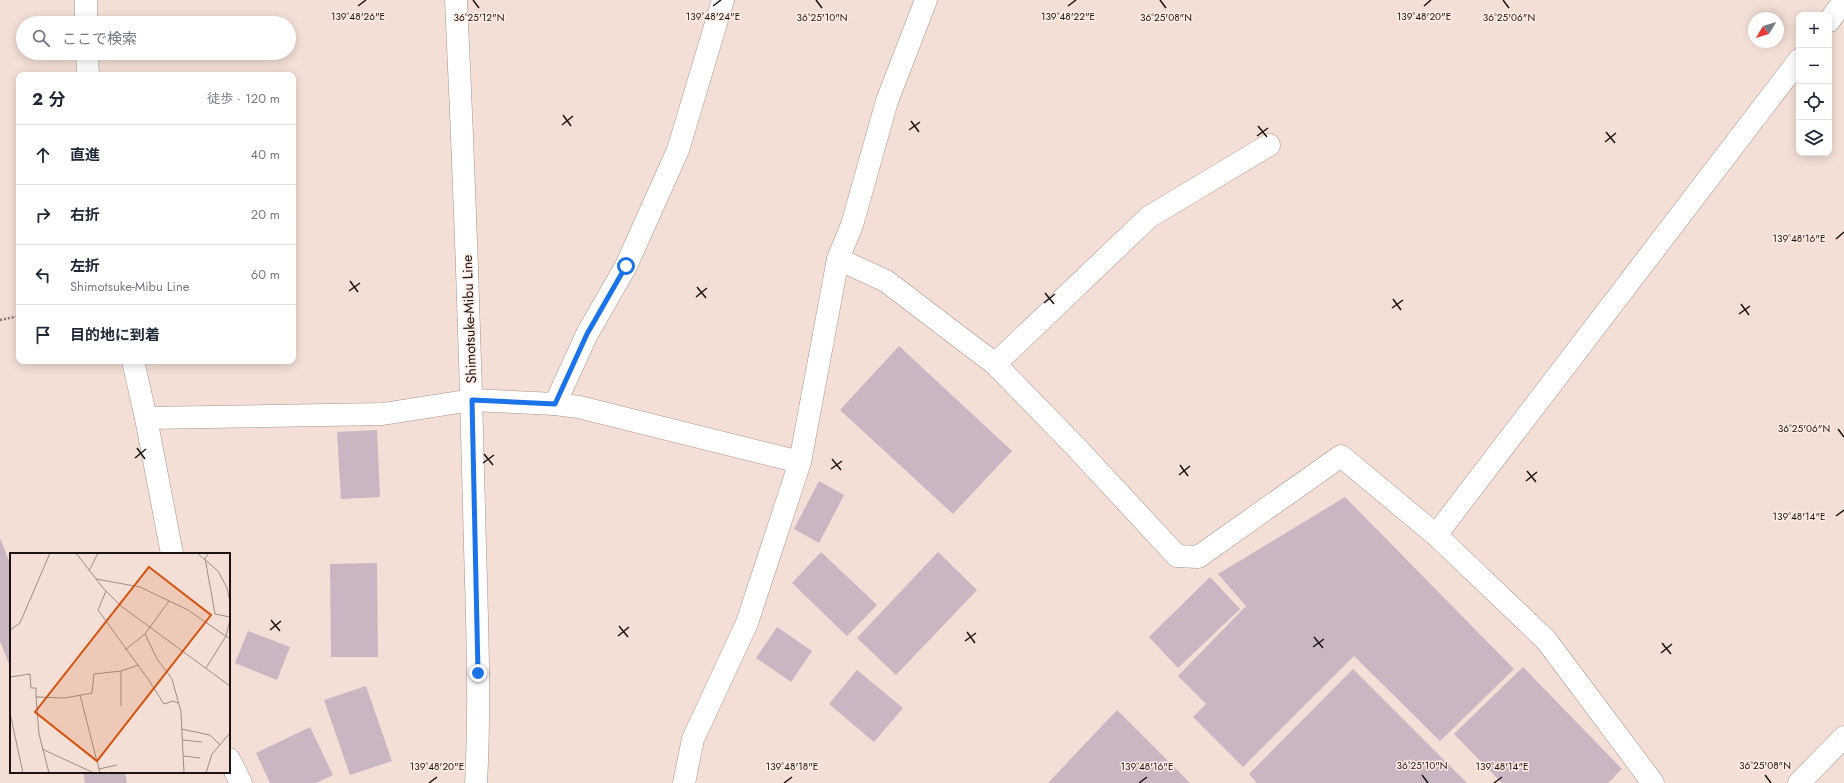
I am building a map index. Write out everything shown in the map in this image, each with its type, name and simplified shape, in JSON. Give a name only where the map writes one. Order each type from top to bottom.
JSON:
[{"type":"street","points":[[86,0],[86,16]]},
{"type":"street","name":"Shimotsuke-Mibu Line","points":[[456,0],[468,267],[472,400],[478,673],[476,783]]},
{"type":"street","points":[[555,404],[587,334],[626,266],[678,150],[723,0]]},
{"type":"street","points":[[684,783],[694,739],[747,623],[800,462],[838,258],[852,225],[887,101],[926,0]]},
{"type":"street","points":[[1832,17],[1844,1]]},
{"type":"street","points":[[87,60],[88,72]]},
{"type":"street","points":[[1436,535],[1796,64]]},
{"type":"street","points":[[995,364],[1149,217],[1269,145]]},
{"type":"street","points":[[838,258],[886,281],[995,364],[1074,445],[1177,556],[1198,557],[1341,456],[1436,535],[1546,640],[1653,783]]},
{"type":"street","points":[[134,364],[146,418],[172,553]]},
{"type":"street","points":[[146,418],[383,414],[472,400],[555,404],[579,407],[800,462]]},
{"type":"street","points":[[1799,783],[1844,737]]},
{"type":"street","points":[[230,761],[241,783]]},
{"type":"path","points":[[0,320],[16,317]]},
{"type":"building","points":[[899,346],[1012,451],[953,514],[840,410]]},
{"type":"building","points":[[377,430],[380,497],[341,499],[337,432]]},
{"type":"building","points":[[819,481],[844,495],[819,543],[794,529]]},
{"type":"building","points":[[1345,497],[1514,669],[1440,741],[1354,656],[1243,767],[1193,717],[1206,704],[1178,676],[1246,606],[1218,574]]},
{"type":"building","points":[[0,538],[10,563],[10,666],[0,641]]},
{"type":"building","points":[[821,552],[877,605],[847,636],[792,583]]},
{"type":"building","points":[[938,552],[977,590],[896,675],[857,638]]},
{"type":"building","points":[[377,563],[378,657],[331,657],[330,564]]},
{"type":"building","points":[[1210,577],[1240,609],[1178,668],[1149,637]]},
{"type":"building","points":[[777,627],[812,651],[791,682],[756,658]]},
{"type":"building","points":[[248,631],[290,647],[277,680],[235,663]]},
{"type":"building","points":[[1523,667],[1622,769],[1608,783],[1502,783],[1454,734]]},
{"type":"building","points":[[1353,669],[1467,783],[1257,783],[1249,774]]},
{"type":"building","points":[[857,670],[903,708],[874,742],[829,704]]},
{"type":"building","points":[[366,686],[392,761],[350,775],[324,700]]},
{"type":"building","points":[[1117,710],[1190,783],[1048,783]]},
{"type":"building","points":[[310,727],[333,775],[316,783],[270,783],[256,753]]},
{"type":"building","points":[[83,773],[125,773],[127,783],[85,783]]},
{"type":"route","points":[[478,673],[472,400],[555,404],[587,334],[626,266]]}]
